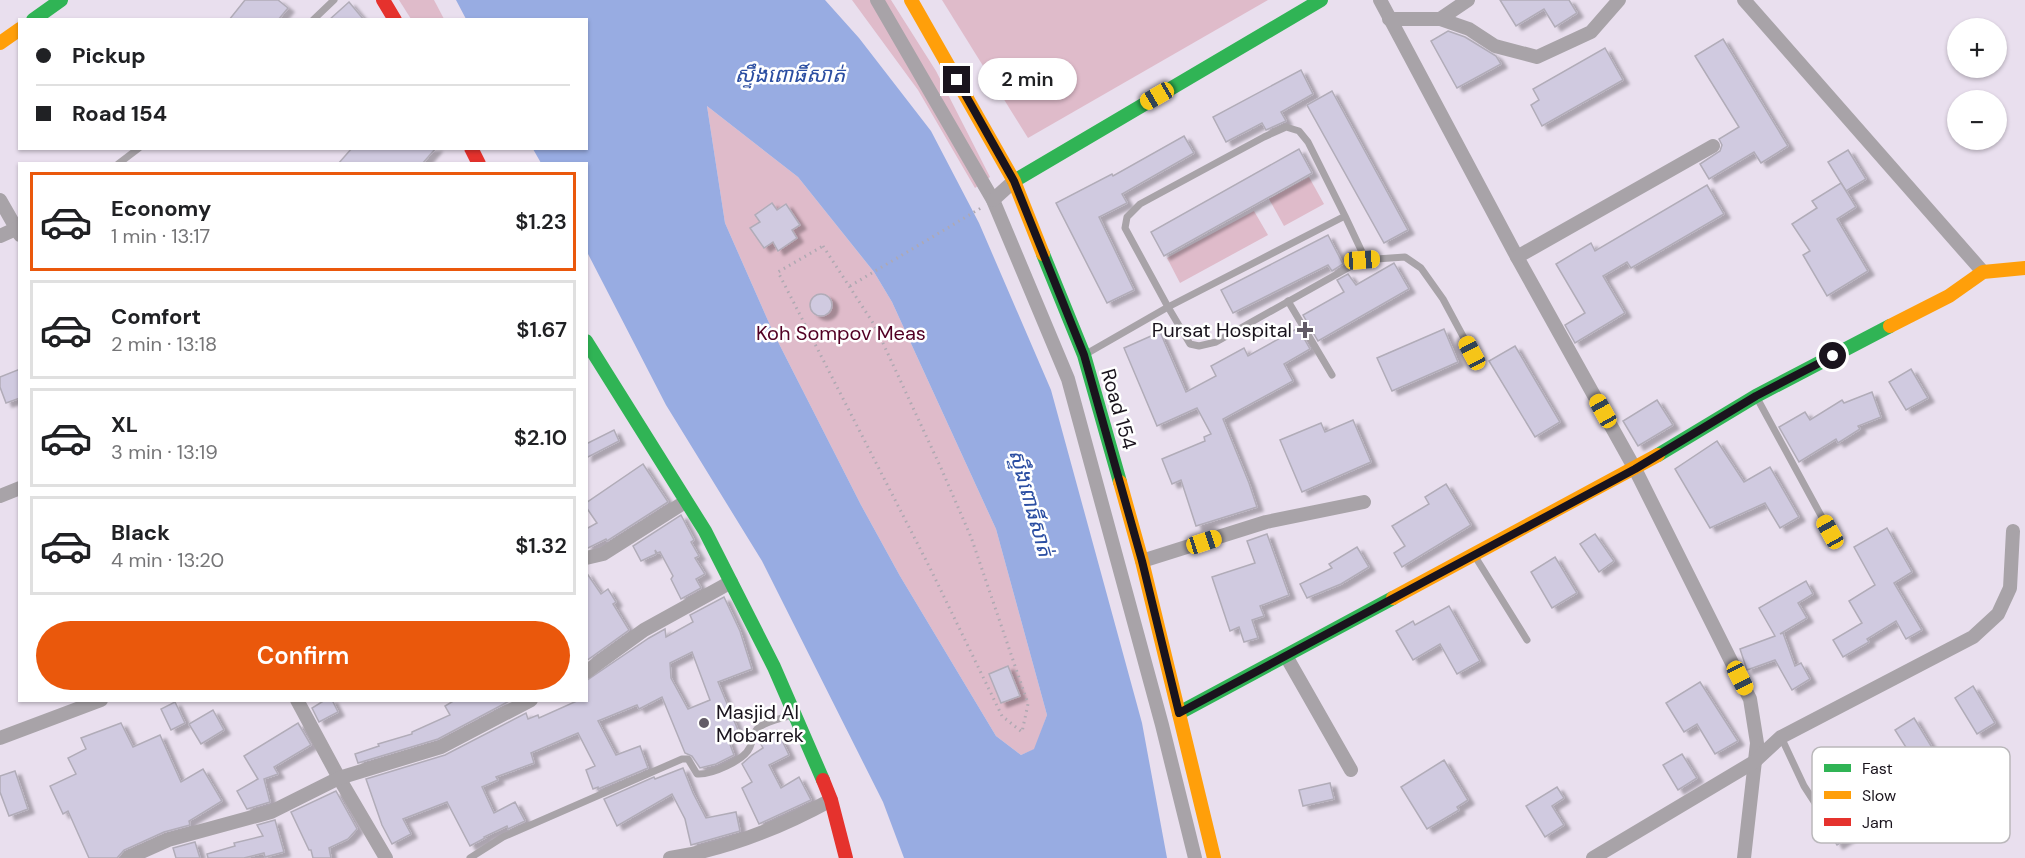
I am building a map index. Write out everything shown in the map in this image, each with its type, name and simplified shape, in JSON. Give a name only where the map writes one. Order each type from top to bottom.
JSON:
[{"type":"street","points":[[36,18],[60,0]]},
{"type":"street","points":[[383,0],[394,18]]},
{"type":"street","points":[[877,0],[987,204],[1068,379],[1162,725],[1195,858]]},
{"type":"street","name":"Road 154","points":[[911,0],[1014,181],[1084,355],[1142,561],[1214,858]]},
{"type":"street","points":[[987,204],[1014,181],[1321,0]]},
{"type":"street","points":[[1380,0],[1516,257],[1635,469],[1750,699],[1757,743],[1744,858]]},
{"type":"street","points":[[1440,19],[1468,0]]},
{"type":"street","points":[[1389,20],[1440,19],[1469,28],[1495,46],[1537,57],[1591,32],[1619,0]]},
{"type":"street","points":[[1744,0],[1983,272]]},
{"type":"street","points":[[0,43],[18,30]]},
{"type":"street","points":[[1516,257],[1713,146]]},
{"type":"street","points":[[0,200],[18,230],[0,236]]},
{"type":"street","points":[[1179,713],[1635,469],[1756,396],[1949,296],[1983,272],[2025,268]]},
{"type":"street","points":[[588,344],[705,531],[731,582],[795,714],[831,800],[846,858]]},
{"type":"street","points":[[0,496],[18,489]]},
{"type":"street","points":[[588,558],[603,554],[685,502]]},
{"type":"street","points":[[1142,561],[1266,522],[1364,502]]},
{"type":"street","points":[[1593,858],[1754,762],[1781,737],[1973,637],[1998,614],[2010,588],[2013,531]]},
{"type":"street","points":[[588,671],[644,630],[731,582]]},
{"type":"street","points":[[1286,656],[1351,770]]},
{"type":"street","points":[[0,738],[96,702]]},
{"type":"street","points":[[298,702],[386,858]]},
{"type":"street","points":[[128,858],[168,840],[271,812],[339,778],[441,747],[527,702]]},
{"type":"street","points":[[670,858],[699,853],[760,834],[789,823],[831,800]]},
{"type":"lane","points":[[315,18],[333,0]]},
{"type":"lane","points":[[1362,260],[1362,252],[1308,142],[1299,131],[1286,127],[1140,204],[1127,217],[1125,228],[1190,344],[1199,346],[1216,342],[1362,260],[1405,257],[1421,268],[1443,299],[1472,353]]},
{"type":"lane","points":[[121,162],[136,150]]},
{"type":"lane","points":[[1084,355],[1168,307],[1345,216]]},
{"type":"lane","points":[[1288,301],[1332,375]]},
{"type":"lane","points":[[1756,396],[1830,532]]},
{"type":"lane","points":[[1474,555],[1527,640]]},
{"type":"lane","points":[[470,858],[503,837],[682,759],[687,759],[697,774],[703,775],[731,765],[750,748],[753,735],[758,728],[766,723],[795,714]]},
{"type":"lane","points":[[1781,737],[1812,798]]},
{"type":"path","points":[[850,286],[987,204]]},
{"type":"path","points":[[823,246],[850,286],[875,326],[971,537],[1028,704],[1023,732],[1002,716],[930,568],[778,272],[823,246]]},
{"type":"green space","points":[[399,0],[434,0],[443,18],[410,18]]},
{"type":"green space","points":[[852,0],[891,0],[936,71],[990,177],[975,188],[918,90]]},
{"type":"green space","points":[[942,0],[1268,0],[1028,138]]},
{"type":"green space","name":"Koh Sompov Meas","points":[[707,106],[798,177],[874,272],[892,302],[996,529],[1047,715],[1035,749],[1021,755],[996,736],[900,576],[861,505],[773,332],[725,223]]},
{"type":"green space","points":[[1309,177],[1324,204],[1284,226],[1269,199]]},
{"type":"green space","points":[[1254,211],[1268,235],[1180,283],[1167,258]]},
{"type":"water","name":"ស្ទឹងពោធិ៍សាត់","points":[[456,0],[825,0],[859,38],[931,131],[979,223],[1051,390],[1142,723],[1167,858],[904,858],[883,802],[762,561],[666,405],[588,254],[588,162],[540,162],[534,150],[588,150],[588,18],[465,18]],"holes":[[[707,106],[798,177],[874,272],[892,302],[996,529],[1047,715],[1034,749],[1021,755],[996,736],[900,576],[861,505],[773,332],[725,223]]]},
{"type":"building","points":[[245,0],[278,0],[288,8],[280,18],[231,18]]},
{"type":"building","points":[[1500,0],[1569,0],[1577,13],[1555,27],[1544,9],[1516,26]]},
{"type":"building","points":[[349,2],[362,18],[331,18]]},
{"type":"building","points":[[1448,31],[1465,37],[1496,56],[1501,64],[1457,88],[1431,41]]},
{"type":"building","points":[[1723,39],[1788,146],[1761,163],[1754,152],[1709,179],[1700,164],[1720,151],[1722,145],[1719,139],[1739,127],[1695,56]]},
{"type":"building","points":[[1605,48],[1623,80],[1542,126],[1531,105],[1539,100],[1533,89]]},
{"type":"building","points":[[1301,70],[1313,94],[1281,112],[1286,121],[1266,130],[1262,123],[1226,142],[1213,117]]},
{"type":"building","points":[[1332,91],[1408,230],[1384,243],[1307,105]]},
{"type":"building","points":[[1184,136],[1194,153],[1122,194],[1127,203],[1099,217],[1134,290],[1107,303],[1056,203],[1112,174],[1113,176]]},
{"type":"building","points":[[1299,149],[1312,173],[1164,256],[1151,232]]},
{"type":"building","points":[[350,150],[434,150],[424,162],[340,162]]},
{"type":"building","points":[[1848,150],[1866,179],[1846,191],[1828,162]]},
{"type":"building","points":[[1841,183],[1856,207],[1837,219],[1868,271],[1827,296],[1803,255],[1810,251],[1792,224],[1817,208],[1812,201]]},
{"type":"building","points":[[1707,185],[1724,214],[1631,268],[1627,262],[1603,276],[1625,313],[1575,343],[1565,325],[1585,313],[1556,264],[1591,243],[1595,251]]},
{"type":"building","points":[[772,203],[777,210],[786,204],[800,225],[792,230],[797,238],[778,251],[773,242],[764,248],[750,228],[760,222],[755,215]]},
{"type":"building","points":[[1328,235],[1343,264],[1332,271],[1328,265],[1233,313],[1221,290]]},
{"type":"building","points":[[1394,263],[1409,289],[1318,341],[1303,315],[1344,292],[1337,280],[1348,274],[1356,285]]},
{"type":"building","points":[[821,294],[829,297],[832,305],[829,313],[821,316],[813,313],[810,305],[813,297]]},
{"type":"building","points":[[1298,328],[1310,349],[1284,364],[1293,381],[1223,419],[1257,507],[1196,526],[1181,480],[1172,484],[1162,459],[1205,441],[1204,437],[1211,434],[1197,408],[1157,426],[1124,348],[1160,332],[1186,392],[1216,376],[1211,366],[1244,348],[1248,356]]},
{"type":"building","points":[[1444,329],[1458,362],[1392,391],[1377,358]]},
{"type":"building","points":[[1515,346],[1560,422],[1535,437],[1489,361]]},
{"type":"building","points":[[1911,369],[1928,398],[1906,410],[1889,382]]},
{"type":"building","points":[[18,370],[18,399],[6,403],[0,387],[0,377]]},
{"type":"building","points":[[1872,392],[1881,417],[1858,426],[1860,429],[1838,443],[1836,439],[1799,462],[1779,427],[1805,412],[1810,420],[1842,400],[1844,403]]},
{"type":"building","points":[[1657,400],[1673,425],[1638,446],[1623,421]]},
{"type":"building","points":[[1353,420],[1371,462],[1302,492],[1280,440],[1321,423],[1325,432]]},
{"type":"building","points":[[614,430],[619,441],[588,457],[588,443]]},
{"type":"building","points":[[1717,441],[1744,482],[1770,467],[1799,517],[1780,528],[1765,503],[1710,528],[1675,469]]},
{"type":"building","points":[[643,464],[668,502],[607,541],[606,539],[588,548],[588,528],[597,523],[588,510],[588,502]]},
{"type":"building","points":[[1446,484],[1471,525],[1402,567],[1394,553],[1405,546],[1392,526],[1429,504],[1425,497]]},
{"type":"building","points":[[681,515],[694,540],[691,542],[699,556],[695,558],[705,574],[696,579],[701,588],[681,599],[671,579],[673,576],[660,552],[657,553],[655,550],[656,554],[641,561],[633,546]]},
{"type":"building","points":[[1887,528],[1912,572],[1894,583],[1922,630],[1906,639],[1896,621],[1867,639],[1869,642],[1843,657],[1833,640],[1862,623],[1849,601],[1875,585],[1854,547]]},
{"type":"building","points":[[1267,534],[1289,595],[1260,606],[1264,616],[1252,620],[1258,638],[1244,642],[1239,627],[1230,631],[1212,577],[1255,563],[1247,541]]},
{"type":"building","points":[[1595,534],[1614,561],[1599,572],[1580,544]]},
{"type":"building","points":[[1357,547],[1369,567],[1341,584],[1307,598],[1300,584],[1332,568],[1329,564]]},
{"type":"building","points":[[1555,557],[1577,593],[1552,608],[1531,572]]},
{"type":"building","points":[[588,575],[601,594],[608,589],[616,602],[613,604],[629,630],[588,660]]},
{"type":"building","points":[[1806,581],[1813,594],[1798,603],[1807,618],[1780,634],[1783,633],[1795,666],[1801,663],[1810,679],[1792,690],[1775,660],[1747,670],[1740,649],[1775,636],[1759,608]]},
{"type":"building","points":[[724,597],[740,631],[752,669],[718,682],[738,730],[726,734],[734,755],[716,764],[700,768],[692,756],[685,753],[662,697],[639,709],[637,705],[598,721],[616,755],[640,746],[648,768],[593,789],[586,770],[595,766],[578,733],[531,753],[534,763],[496,777],[498,780],[482,787],[494,813],[515,802],[525,821],[508,829],[507,826],[470,846],[447,802],[403,819],[411,834],[392,844],[382,825],[366,779],[445,755],[526,713],[528,719],[538,715],[539,718],[575,702],[588,702],[588,680],[665,629],[666,637],[693,622],[690,615]],"holes":[[[692,652],[710,700],[688,709],[671,678],[670,663]]]},
{"type":"building","points":[[1449,606],[1480,661],[1457,674],[1440,644],[1413,660],[1396,631],[1413,621],[1415,625]]},
{"type":"building","points":[[1008,666],[1020,696],[1001,703],[989,674]]},
{"type":"building","points":[[1700,682],[1738,741],[1715,754],[1697,724],[1684,732],[1666,703]]},
{"type":"building","points":[[1973,686],[1995,723],[1977,734],[1955,698]]},
{"type":"building","points":[[175,702],[185,723],[171,730],[161,709]]},
{"type":"building","points":[[322,702],[333,702],[338,712],[319,722],[312,708]]},
{"type":"building","points":[[452,702],[507,702],[438,739],[358,763],[355,754],[379,746],[378,744],[412,734],[450,715],[445,706]]},
{"type":"building","points":[[213,710],[224,730],[201,744],[189,724]]},
{"type":"building","points":[[1914,718],[1932,747],[1906,747],[1895,730]]},
{"type":"building","points":[[121,723],[133,747],[160,735],[181,782],[203,769],[222,801],[189,821],[190,825],[164,832],[124,850],[117,858],[89,858],[68,811],[63,814],[50,786],[76,774],[68,758],[86,749],[81,738]]},
{"type":"building","points":[[298,723],[311,745],[274,767],[278,774],[264,779],[270,802],[247,809],[237,791],[258,779],[244,756]]},
{"type":"building","points":[[777,730],[789,755],[769,765],[781,788],[799,777],[811,800],[759,824],[742,788],[752,782],[742,764],[763,748],[758,739]]},
{"type":"building","points":[[1682,754],[1697,778],[1678,790],[1663,765]]},
{"type":"building","points":[[1444,760],[1468,800],[1457,807],[1459,810],[1427,829],[1401,787]]},
{"type":"building","points":[[683,768],[706,818],[736,812],[740,831],[691,845],[685,819],[672,794],[617,826],[604,799],[654,777],[655,779]]},
{"type":"building","points":[[15,771],[28,809],[9,816],[0,792],[0,776]]},
{"type":"building","points":[[1330,783],[1334,799],[1303,806],[1299,790]]},
{"type":"building","points":[[1557,787],[1564,798],[1552,806],[1564,825],[1545,837],[1526,806]]},
{"type":"building","points":[[336,791],[357,829],[348,839],[329,848],[331,858],[313,858],[291,812]]},
{"type":"building","points":[[275,820],[284,852],[265,857],[264,853],[244,858],[208,858],[207,854],[235,846],[234,843],[263,836],[257,825]]},
{"type":"building","points":[[195,842],[200,858],[176,858],[173,848]]},
{"type":"traffic: fast","points":[[36,18],[61,0]]},
{"type":"traffic: fast","points":[[1014,181],[1321,0]]},
{"type":"traffic: fast","points":[[1043,254],[1084,355],[1120,482]]},
{"type":"traffic: fast","points":[[1658,455],[1756,396],[1890,326]]},
{"type":"traffic: fast","points":[[588,344],[705,531],[774,667],[823,780]]},
{"type":"traffic: fast","points":[[1179,713],[1393,598]]},
{"type":"traffic: slow","points":[[911,0],[1014,181],[1043,254]]},
{"type":"traffic: slow","points":[[0,43],[18,30]]},
{"type":"traffic: slow","points":[[1890,326],[1949,296],[1983,272],[2025,268]]},
{"type":"traffic: slow","points":[[1393,598],[1658,455]]},
{"type":"traffic: slow","points":[[1120,482],[1142,561],[1214,858]]},
{"type":"traffic: jam","points":[[383,0],[394,18]]},
{"type":"traffic: jam","points":[[472,150],[478,162]]},
{"type":"traffic: jam","points":[[823,780],[831,800],[846,858]]},
{"type":"place","name":"Pursat Hospital","points":[[1305,330]]},
{"type":"place","name":"Masjid Al Mobarrek","points":[[704,723]]},
{"type":"route","points":[[957,80],[1014,181],[1084,355],[1142,561],[1179,713],[1635,469],[1756,396],[1833,356]]}]
